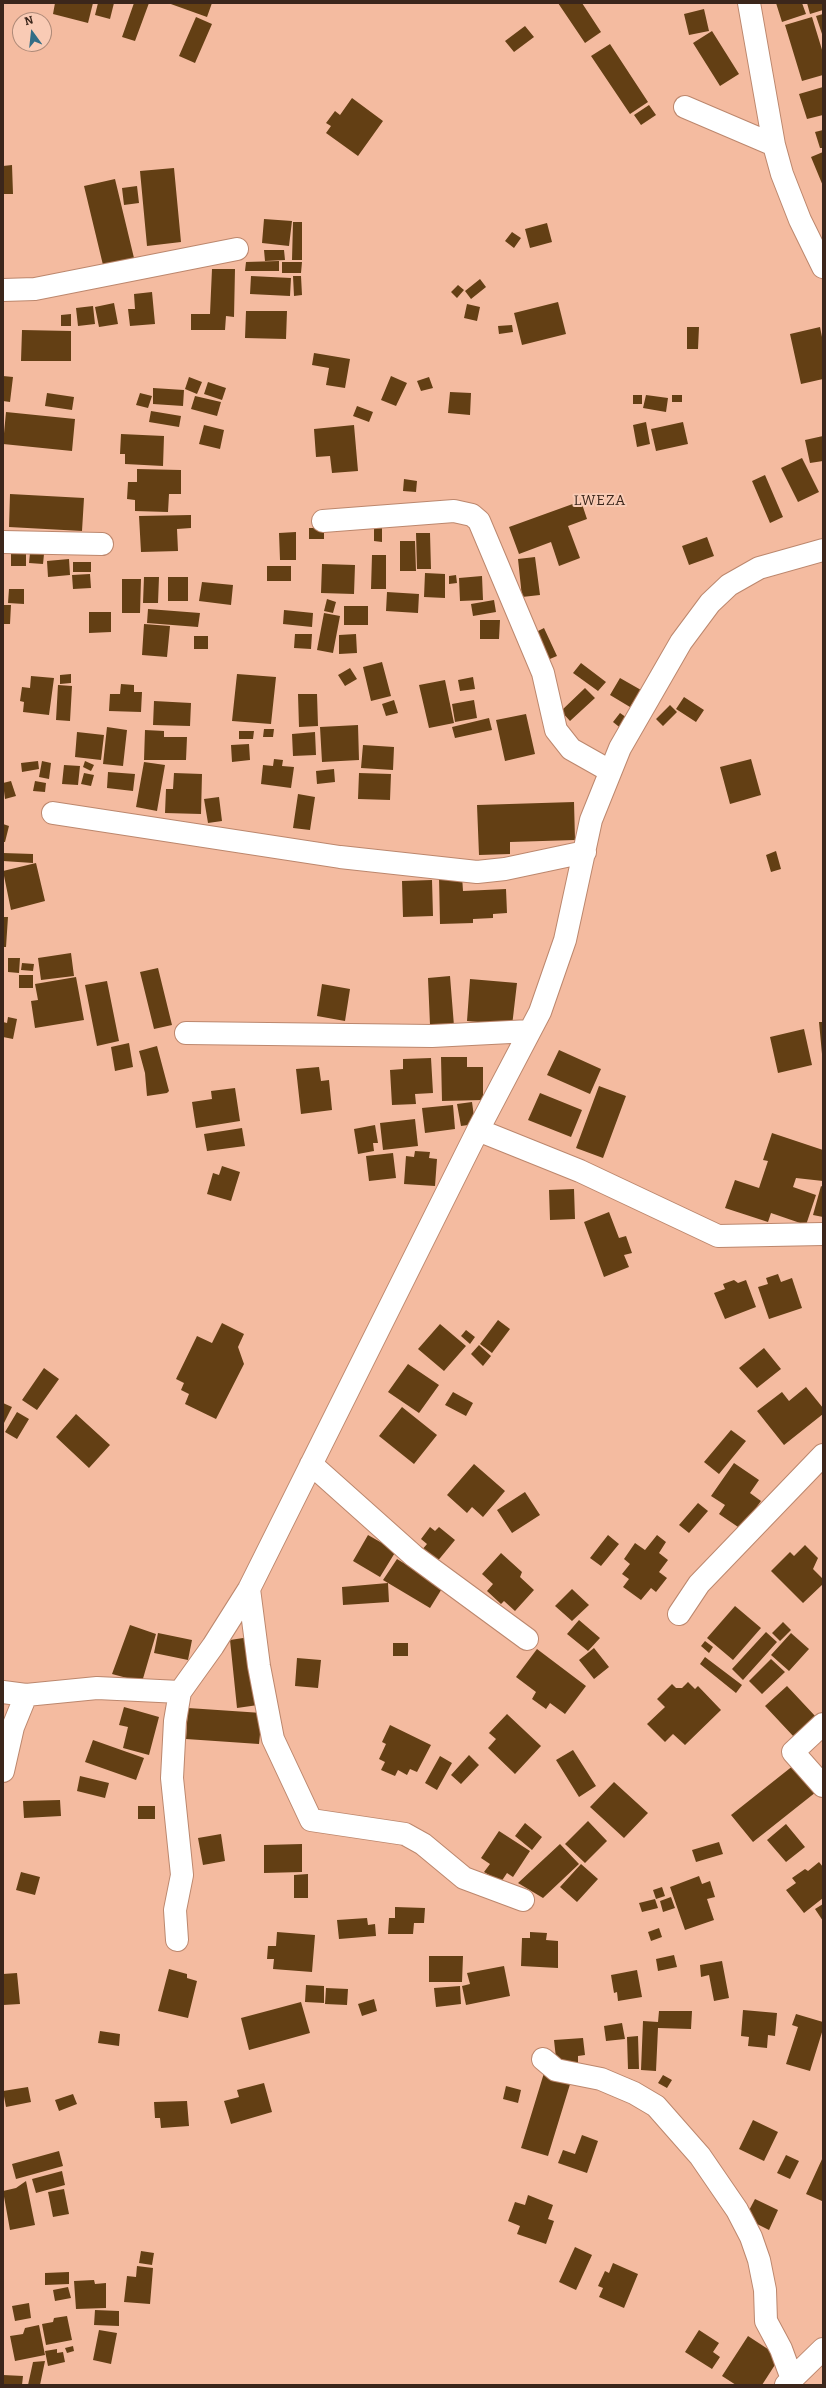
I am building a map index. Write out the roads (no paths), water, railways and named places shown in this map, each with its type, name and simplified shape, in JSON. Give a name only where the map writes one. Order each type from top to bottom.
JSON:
[{"type":"street","points":[[749,3],[774,145],[782,174],[800,220],[823,267]]},
{"type":"street","points":[[685,107],[774,145]]},
{"type":"street","points":[[3,290],[35,289],[237,249]]},
{"type":"street","points":[[323,521],[454,511],[472,515],[479,521],[543,673],[556,730],[571,749],[610,771]]},
{"type":"street","points":[[3,542],[102,544]]},
{"type":"street","points":[[177,1940],[175,1910],[182,1876],[172,1778],[175,1721],[180,1692],[213,1646],[248,1589],[312,1464],[478,1130],[540,1012],[565,940],[591,820],[620,748],[680,642],[710,603],[729,585],[753,571],[823,550]]},
{"type":"street","points":[[53,813],[340,857],[477,872],[505,870],[585,852]]},
{"type":"street","points":[[186,1034],[432,1036],[530,1031]]},
{"type":"street","points":[[478,1130],[580,1171],[718,1236],[823,1234]]},
{"type":"street","points":[[679,1614],[699,1584],[823,1455]]},
{"type":"street","points":[[312,1464],[414,1556],[527,1639]]},
{"type":"street","points":[[248,1589],[259,1666],[273,1739],[311,1820],[405,1834],[423,1844],[464,1878],[523,1900]]},
{"type":"street","points":[[3,1692],[26,1695],[97,1688],[180,1692]]},
{"type":"street","points":[[3,1771],[13,1727],[26,1695]]},
{"type":"street","points":[[823,1724],[793,1752],[823,1786]]},
{"type":"street","points":[[543,2059],[556,2070],[602,2079],[634,2093],[656,2106],[700,2156],[733,2204],[751,2237],[759,2260],[765,2290],[766,2321],[781,2349],[789,2382]]},
{"type":"street","points":[[789,2382],[823,2349]]},
{"type":"district","name":"LWEZA","points":[[600,501]]}]
